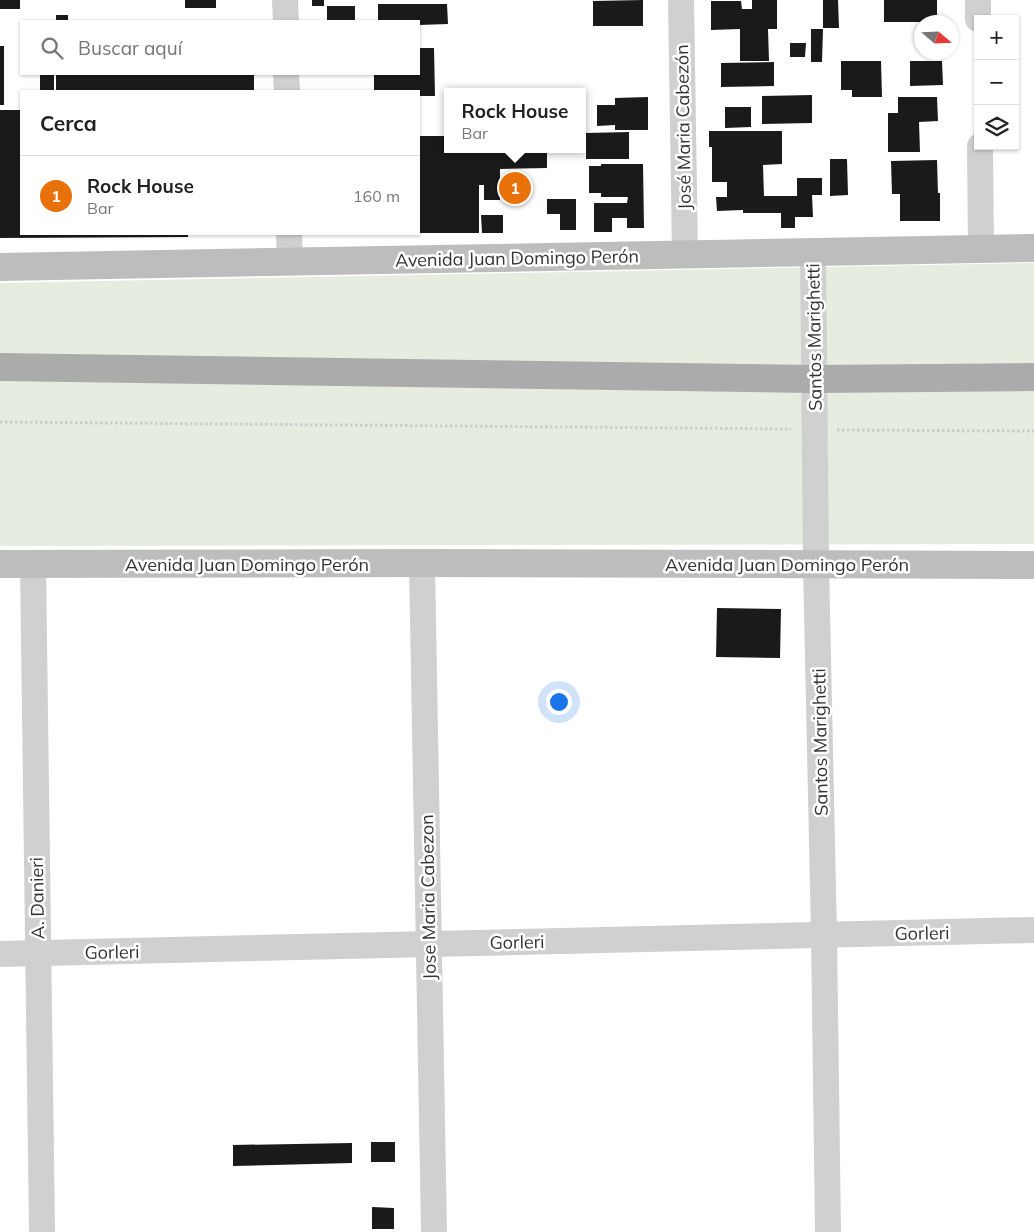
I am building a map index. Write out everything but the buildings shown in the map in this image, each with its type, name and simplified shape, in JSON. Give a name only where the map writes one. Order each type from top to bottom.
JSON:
[{"type":"main road","name":"Avenida Juan Domingo Perón","points":[[0,267],[1034,248]]},
{"type":"main road","points":[[0,367],[815,379],[1034,377]]},
{"type":"main road","name":"Avenida Juan Domingo Perón","points":[[0,564],[1034,564]]},
{"type":"street","points":[[285,0],[286,20]]},
{"type":"street","name":"José Maria Cabezón","points":[[681,0],[685,254]]},
{"type":"street","points":[[978,0],[978,15]]},
{"type":"street","points":[[286,75],[287,90]]},
{"type":"street","points":[[980,150],[982,249]]},
{"type":"street","points":[[289,235],[290,262]]},
{"type":"street","name":"Santos Marighetti","points":[[813,252],[816,564],[828,1232]]},
{"type":"street","name":"Jose Maria Cabezon","points":[[422,563],[434,1232]]},
{"type":"street","name":"A. Danieri","points":[[33,564],[42,1232]]},
{"type":"street","name":"Gorleri","points":[[0,954],[1034,930]]},
{"type":"path","points":[[0,422],[1034,431]]},
{"type":"shaded area","points":[[1034,263],[1034,544],[0,546],[0,283]]},
{"type":"place","name":"Rock House","points":[[515,188]]}]
